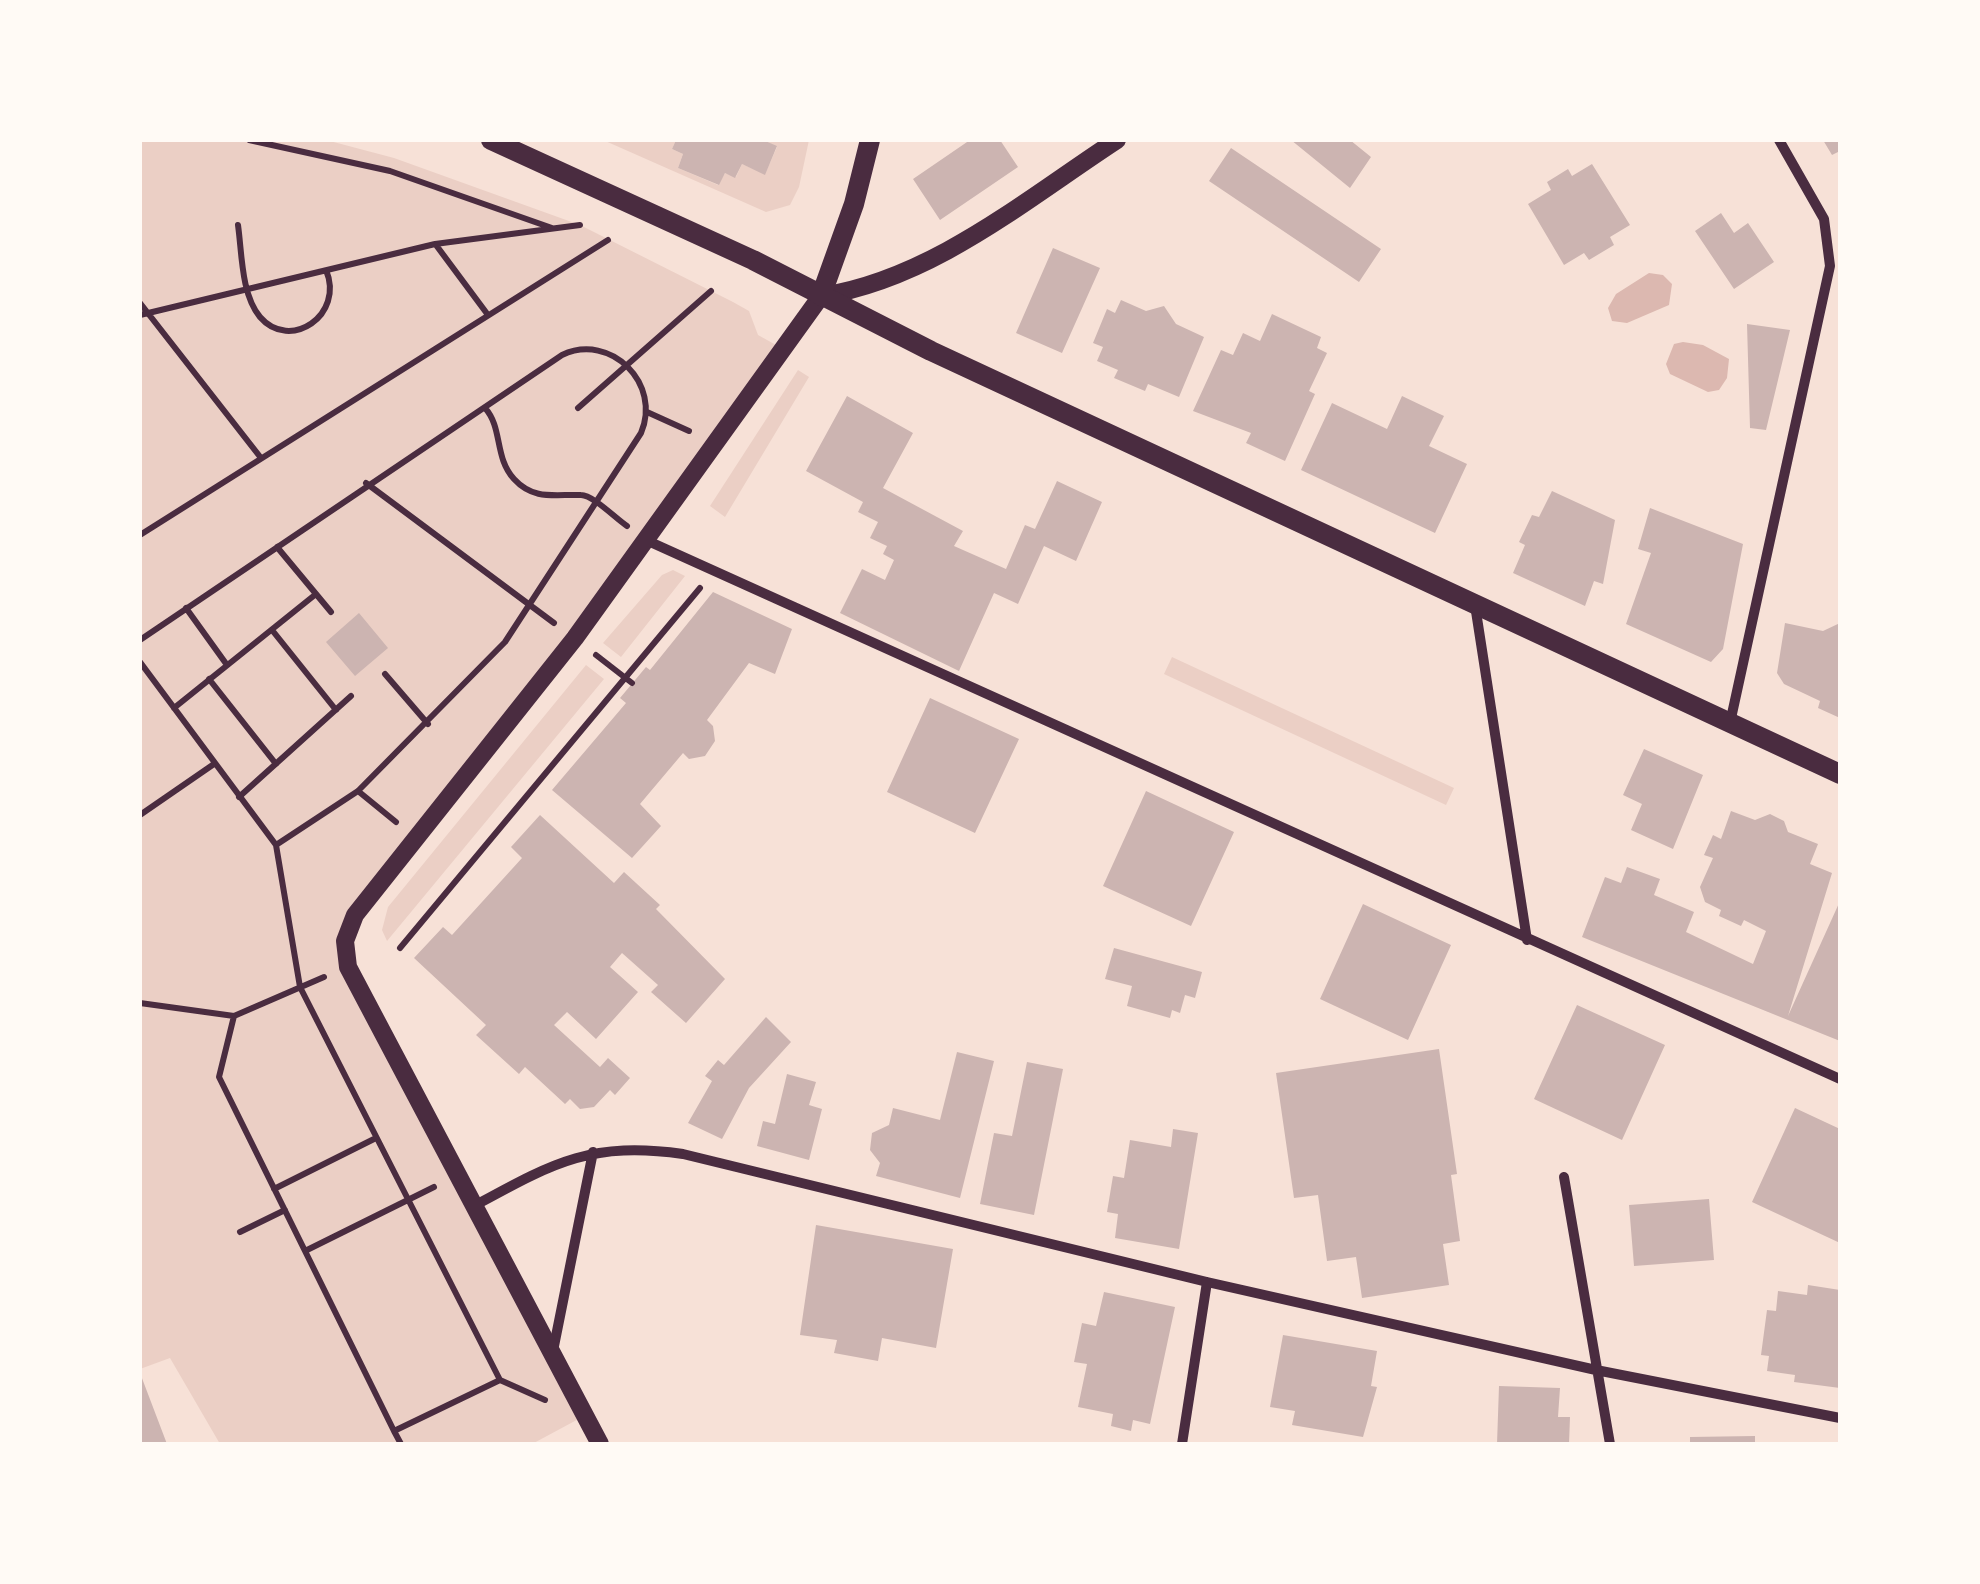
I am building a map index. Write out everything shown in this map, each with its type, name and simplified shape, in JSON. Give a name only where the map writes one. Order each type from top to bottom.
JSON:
[{"type":"main road","points":[[492,140],[1840,774]]},
{"type":"main road","points":[[821,296],[854,204],[870,140]]},
{"type":"street","points":[[600,1444],[348,967],[345,940],[355,915],[648,541],[821,296],[876,284],[923,264],[1117,140]]},
{"type":"street","points":[[1730,723],[1830,266],[1824,219],[1780,140]]},
{"type":"street","points":[[648,541],[1840,1079]]},
{"type":"street","points":[[1474,604],[1527,940]]},
{"type":"street","points":[[473,1206],[548,1166],[593,1152],[636,1148],[682,1154],[1207,1282],[1596,1370],[1840,1418]]},
{"type":"street","points":[[552,1352],[593,1152]]},
{"type":"street","points":[[1564,1177],[1610,1444]]},
{"type":"street","points":[[1182,1444],[1207,1282]]},
{"type":"path","points":[[249,140],[390,171],[554,228]]},
{"type":"path","points":[[238,225],[247,286],[260,318],[273,326],[293,330],[311,325],[325,313],[331,297],[326,270]]},
{"type":"path","points":[[144,314],[247,286],[435,244],[580,225]]},
{"type":"path","points":[[140,535],[608,240]]},
{"type":"path","points":[[435,244],[488,314]]},
{"type":"path","points":[[578,408],[711,291]]},
{"type":"path","points":[[140,303],[144,314],[261,458]]},
{"type":"path","points":[[140,640],[366,483],[562,355],[590,348],[626,365],[645,391],[647,412],[641,433],[504,642],[358,792],[276,845]]},
{"type":"path","points":[[485,408],[496,420],[500,461],[518,484],[544,496],[584,494],[648,541]]},
{"type":"path","points":[[647,412],[704,438]]},
{"type":"path","points":[[366,483],[556,625]]},
{"type":"path","points":[[277,546],[331,612]]},
{"type":"path","points":[[400,948],[630,680],[713,570]]},
{"type":"path","points":[[174,708],[316,594]]},
{"type":"path","points":[[186,608],[227,665]]},
{"type":"path","points":[[272,630],[336,710]]},
{"type":"path","points":[[595,654],[630,680]]},
{"type":"path","points":[[140,662],[276,845],[300,988],[500,1380],[548,1402]]},
{"type":"path","points":[[385,674],[428,724]]},
{"type":"path","points":[[209,679],[276,764]]},
{"type":"path","points":[[239,797],[351,696]]},
{"type":"path","points":[[140,815],[214,764]]},
{"type":"path","points":[[358,792],[415,836]]},
{"type":"path","points":[[140,1004],[234,1016],[348,967]]},
{"type":"path","points":[[234,1016],[219,1077],[401,1444]]},
{"type":"path","points":[[274,1189],[376,1138]]},
{"type":"path","points":[[305,1251],[458,1176]]},
{"type":"path","points":[[240,1232],[285,1210]]},
{"type":"path","points":[[394,1431],[500,1380]]},
{"type":"shaded area","points":[[140,140],[326,140],[394,158],[580,225],[749,311],[758,335],[785,350],[355,915],[348,967],[586,1415],[532,1444],[220,1444],[170,1358],[140,1369]]},
{"type":"shaded area","points":[[603,140],[676,140],[672,149],[683,154],[678,168],[718,185],[725,173],[736,177],[742,164],[765,174],[777,147],[763,140],[809,140],[799,187],[790,205],[766,212]]},
{"type":"shaded area","points":[[1649,273],[1663,275],[1672,284],[1669,305],[1627,323],[1612,321],[1608,308],[1616,294]]},
{"type":"shaded area","points":[[1674,344],[1703,345],[1729,359],[1727,378],[1719,390],[1708,392],[1670,374],[1666,364]]},
{"type":"shaded area","points":[[798,370],[809,377],[725,517],[710,506]]},
{"type":"shaded area","points":[[673,570],[685,576],[621,657],[603,643],[662,575]]},
{"type":"shaded area","points":[[1172,657],[1454,788],[1446,805],[1164,674]]},
{"type":"shaded area","points":[[586,665],[604,679],[387,941],[382,930],[388,907]]},
{"type":"building","points":[[676,140],[763,140],[777,146],[765,175],[742,164],[735,178],[725,173],[719,185],[678,168],[683,154],[672,149]]},
{"type":"building","points":[[970,140],[1000,140],[1018,167],[940,220],[913,179]]},
{"type":"building","points":[[1291,140],[1350,140],[1371,157],[1350,188]]},
{"type":"building","points":[[1823,140],[1840,140],[1840,151],[1832,155]]},
{"type":"building","points":[[1231,148],[1381,249],[1359,282],[1209,181]]},
{"type":"building","points":[[1592,164],[1630,225],[1610,237],[1614,245],[1589,260],[1584,253],[1564,265],[1528,204],[1551,190],[1547,182],[1568,169],[1572,176]]},
{"type":"building","points":[[1721,213],[1734,233],[1748,223],[1774,262],[1734,289],[1695,231]]},
{"type":"building","points":[[1053,248],[1100,268],[1062,353],[1016,333]]},
{"type":"building","points":[[1121,300],[1146,311],[1164,306],[1176,324],[1204,337],[1179,397],[1148,384],[1145,391],[1114,378],[1118,370],[1097,361],[1103,347],[1093,343],[1107,309],[1115,313]]},
{"type":"building","points":[[1272,314],[1321,337],[1317,348],[1327,353],[1309,391],[1315,394],[1285,461],[1246,443],[1251,433],[1193,411],[1221,350],[1233,355],[1243,333],[1260,341]]},
{"type":"building","points":[[1747,324],[1790,330],[1766,430],[1750,428]]},
{"type":"building","points":[[847,396],[913,433],[883,488],[963,531],[954,546],[1006,569],[1025,525],[1035,529],[1057,481],[1102,502],[1076,561],[1044,546],[1018,604],[994,593],[959,671],[840,613],[862,569],[885,580],[894,560],[883,554],[887,546],[870,538],[878,522],[858,512],[863,502],[806,471]]},
{"type":"building","points":[[1402,396],[1444,416],[1429,446],[1467,464],[1435,533],[1301,470],[1332,403],[1387,429]]},
{"type":"building","points":[[1552,491],[1615,520],[1603,584],[1594,581],[1585,606],[1513,573],[1525,545],[1519,542],[1532,515],[1539,517]]},
{"type":"building","points":[[1650,508],[1743,544],[1723,649],[1711,662],[1626,624],[1651,553],[1638,549]]},
{"type":"building","points":[[713,592],[792,629],[775,674],[749,663],[707,720],[713,726],[715,741],[705,756],[689,759],[683,753],[640,804],[661,826],[632,858],[552,790],[626,703],[620,698],[646,667],[650,670]]},
{"type":"building","points":[[359,613],[388,648],[355,676],[326,642]]},
{"type":"building","points":[[1785,623],[1823,631],[1840,623],[1840,718],[1818,708],[1820,701],[1784,684],[1777,673]]},
{"type":"building","points":[[930,698],[1019,739],[975,833],[887,792]]},
{"type":"building","points":[[1644,749],[1703,775],[1673,849],[1631,830],[1642,804],[1623,795]]},
{"type":"building","points":[[1146,791],[1234,832],[1191,926],[1103,886]]},
{"type":"building","points":[[1731,811],[1755,820],[1770,814],[1784,821],[1788,832],[1818,844],[1810,864],[1832,873],[1788,1016],[1840,901],[1840,1041],[1582,937],[1605,877],[1621,883],[1627,867],[1660,879],[1654,895],[1694,912],[1686,932],[1753,964],[1766,931],[1744,920],[1741,926],[1719,916],[1721,910],[1705,902],[1700,887],[1713,858],[1704,855],[1713,835],[1721,839]]},
{"type":"building","points":[[540,815],[614,883],[624,872],[660,905],[656,909],[725,979],[686,1023],[651,992],[658,985],[622,953],[610,967],[638,992],[596,1039],[567,1012],[554,1025],[600,1067],[608,1058],[630,1078],[615,1095],[610,1090],[594,1107],[580,1109],[570,1099],[565,1104],[525,1067],[519,1074],[476,1035],[486,1025],[414,958],[443,927],[452,935],[522,858],[511,847]]},
{"type":"building","points":[[1363,904],[1451,945],[1408,1040],[1320,999]]},
{"type":"building","points":[[1114,948],[1202,972],[1195,998],[1185,995],[1180,1013],[1172,1010],[1170,1018],[1127,1006],[1132,986],[1105,979]]},
{"type":"building","points":[[1577,1005],[1665,1045],[1622,1140],[1534,1099]]},
{"type":"building","points":[[766,1017],[791,1042],[749,1088],[722,1139],[688,1123],[712,1081],[705,1076],[718,1060],[724,1065]]},
{"type":"building","points":[[1439,1049],[1457,1174],[1451,1175],[1460,1241],[1443,1244],[1449,1285],[1362,1298],[1356,1257],[1327,1261],[1318,1195],[1294,1198],[1276,1073]]},
{"type":"building","points":[[957,1052],[994,1061],[960,1198],[876,1176],[880,1163],[870,1150],[872,1133],[889,1125],[893,1108],[940,1120]]},
{"type":"building","points":[[1027,1062],[1063,1069],[1034,1215],[980,1204],[994,1133],[1012,1136]]},
{"type":"building","points":[[787,1074],[816,1082],[809,1105],[822,1109],[809,1160],[757,1146],[763,1121],[775,1124]]},
{"type":"building","points":[[1795,1108],[1840,1129],[1840,1243],[1752,1202]]},
{"type":"building","points":[[1173,1129],[1198,1133],[1179,1249],[1115,1238],[1118,1214],[1107,1212],[1113,1176],[1124,1178],[1130,1140],[1171,1147]]},
{"type":"building","points":[[1709,1199],[1714,1260],[1634,1266],[1629,1205]]},
{"type":"building","points":[[816,1225],[953,1249],[936,1348],[882,1338],[878,1361],[834,1353],[837,1340],[800,1335]]},
{"type":"building","points":[[1808,1285],[1840,1290],[1840,1388],[1794,1382],[1795,1375],[1767,1371],[1769,1356],[1761,1355],[1767,1310],[1776,1311],[1778,1291],[1807,1295]]},
{"type":"building","points":[[1104,1292],[1175,1307],[1150,1424],[1133,1420],[1131,1431],[1111,1426],[1113,1414],[1078,1407],[1087,1364],[1074,1362],[1082,1323],[1096,1326]]},
{"type":"building","points":[[1283,1335],[1377,1351],[1371,1386],[1377,1387],[1363,1437],[1292,1425],[1295,1411],[1270,1407]]},
{"type":"building","points":[[140,1373],[167,1444],[140,1444]]},
{"type":"building","points":[[1499,1386],[1560,1388],[1558,1417],[1570,1417],[1569,1444],[1497,1444]]},
{"type":"building","points":[[1755,1436],[1755,1444],[1690,1444],[1690,1437]]}]
